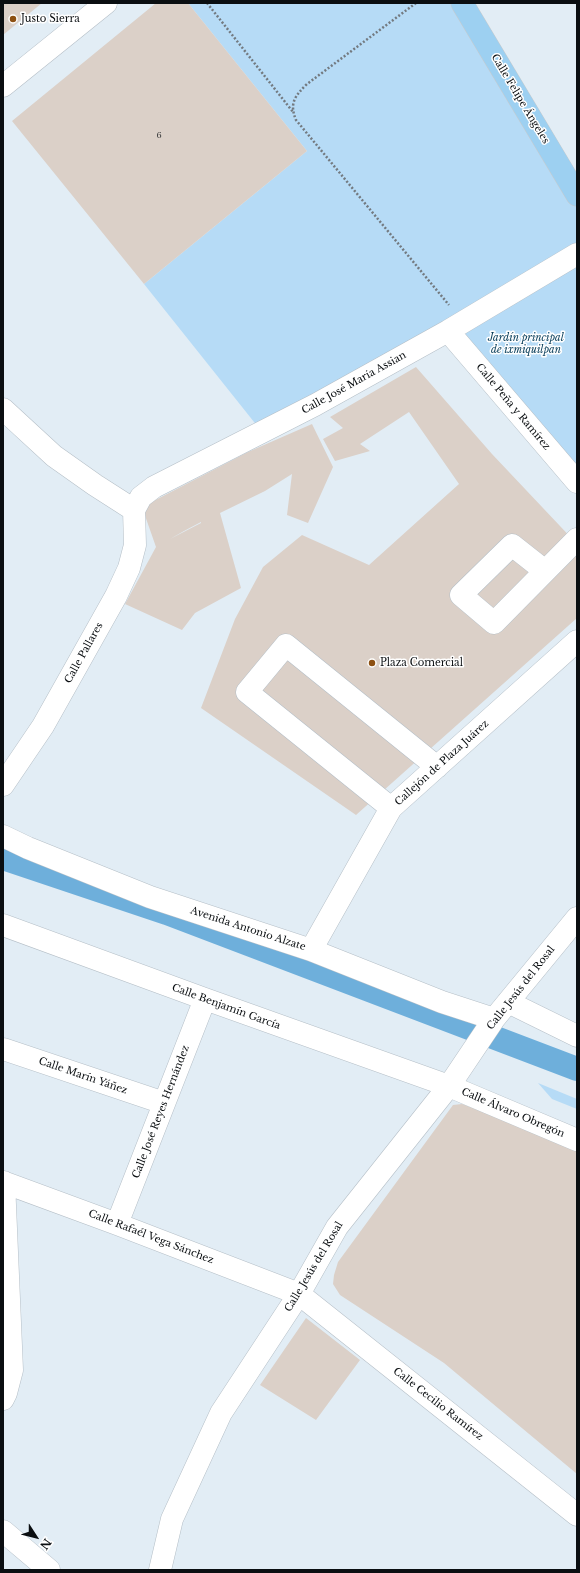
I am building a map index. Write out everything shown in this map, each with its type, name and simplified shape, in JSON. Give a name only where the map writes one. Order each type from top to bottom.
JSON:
[{"type":"main road","name":"Calle Felipe Ángeles","points":[[462,3],[577,195]]},
{"type":"street","points":[[3,86],[106,3]]},
{"type":"street","name":"Calle José María Assian","points":[[134,510],[141,497],[154,487],[315,405],[456,326],[577,254]]},
{"type":"street","name":"Calle Peña y Ramírez","points":[[456,326],[577,482]]},
{"type":"street","points":[[3,409],[54,456],[95,486],[134,510]]},
{"type":"street","name":"Calle Pallares","points":[[3,785],[43,726],[116,596],[129,568],[135,545],[134,510]]},
{"type":"street","points":[[545,571],[577,539]]},
{"type":"street","name":"Callejón de Plaza Juárez","points":[[311,950],[391,808],[577,641]]},
{"type":"street","points":[[391,808],[247,692],[286,645],[437,767]]},
{"type":"street","name":"Avenida Antonio Alzate","points":[[3,836],[28,848],[150,898],[311,950],[442,1002],[491,1024]]},
{"type":"street","name":"Calle Jesús del Rosal","points":[[160,1570],[172,1519],[221,1413],[299,1294],[337,1227],[453,1080],[491,1024],[508,1002],[577,918]]},
{"type":"street","name":"Calle Benjamín García","points":[[3,925],[205,999],[453,1080]]},
{"type":"street","name":"Calle José Reyes Hernández","points":[[118,1224],[205,999]]},
{"type":"street","points":[[508,1002],[577,1036]]},
{"type":"street","name":"Calle Marín Yáñez","points":[[3,1049],[164,1103]]},
{"type":"street","name":"Calle Álvaro Obregón","points":[[453,1080],[577,1140]]},
{"type":"street","points":[[3,1399],[12,1370],[4,1182]]},
{"type":"street","name":"Calle Rafaél Vega Sánchez","points":[[4,1182],[299,1294]]},
{"type":"street","name":"Calle Cecilio Ramírez","points":[[299,1294],[577,1515]]},
{"type":"street","points":[[3,1531],[49,1570]]},
{"type":"path","points":[[207,3],[456,326]]},
{"type":"path","points":[[293,113],[292,104],[298,92],[416,3]]},
{"type":"green space","points":[[188,3],[462,3],[577,196],[577,253],[262,432],[144,284],[307,151]]},
{"type":"green space","name":"Jardín principal de ixmiquilpan","points":[[577,254],[577,482],[448,331]]},
{"type":"green space","points":[[538,1083],[577,1099],[577,1109],[552,1099]]},
{"type":"building","name":"Justo Sierra","points":[[3,3],[42,3],[3,35]]},
{"type":"building","points":[[156,3],[188,3],[307,151],[144,284],[12,121]]},
{"type":"building","name":"Plaza Comercial","points":[[416,367],[492,454],[577,544],[577,618],[356,815],[201,708],[235,619],[263,567],[302,535],[369,565],[459,484],[409,412],[360,444],[370,451],[335,461],[323,439],[343,428],[330,417]]},
{"type":"building","points":[[312,424],[333,467],[308,523],[287,515],[292,474],[265,491],[220,513],[241,588],[195,613],[182,630],[125,604],[156,547],[142,507],[248,452]],"holes":[[[201,522],[201,523],[170,539]]]},
{"type":"building","points":[[462,1104],[577,1144],[577,1474],[444,1363],[340,1295],[333,1284],[338,1262],[453,1105]]},
{"type":"building","points":[[306,1318],[360,1360],[316,1420],[260,1385]]},
{"type":"waterway","points":[[3,858],[167,913],[577,1069]]},
{"type":"place","name":"Justo Sierra","points":[[13,19]]},
{"type":"place","name":"Plaza Comercial","points":[[372,663]]}]
